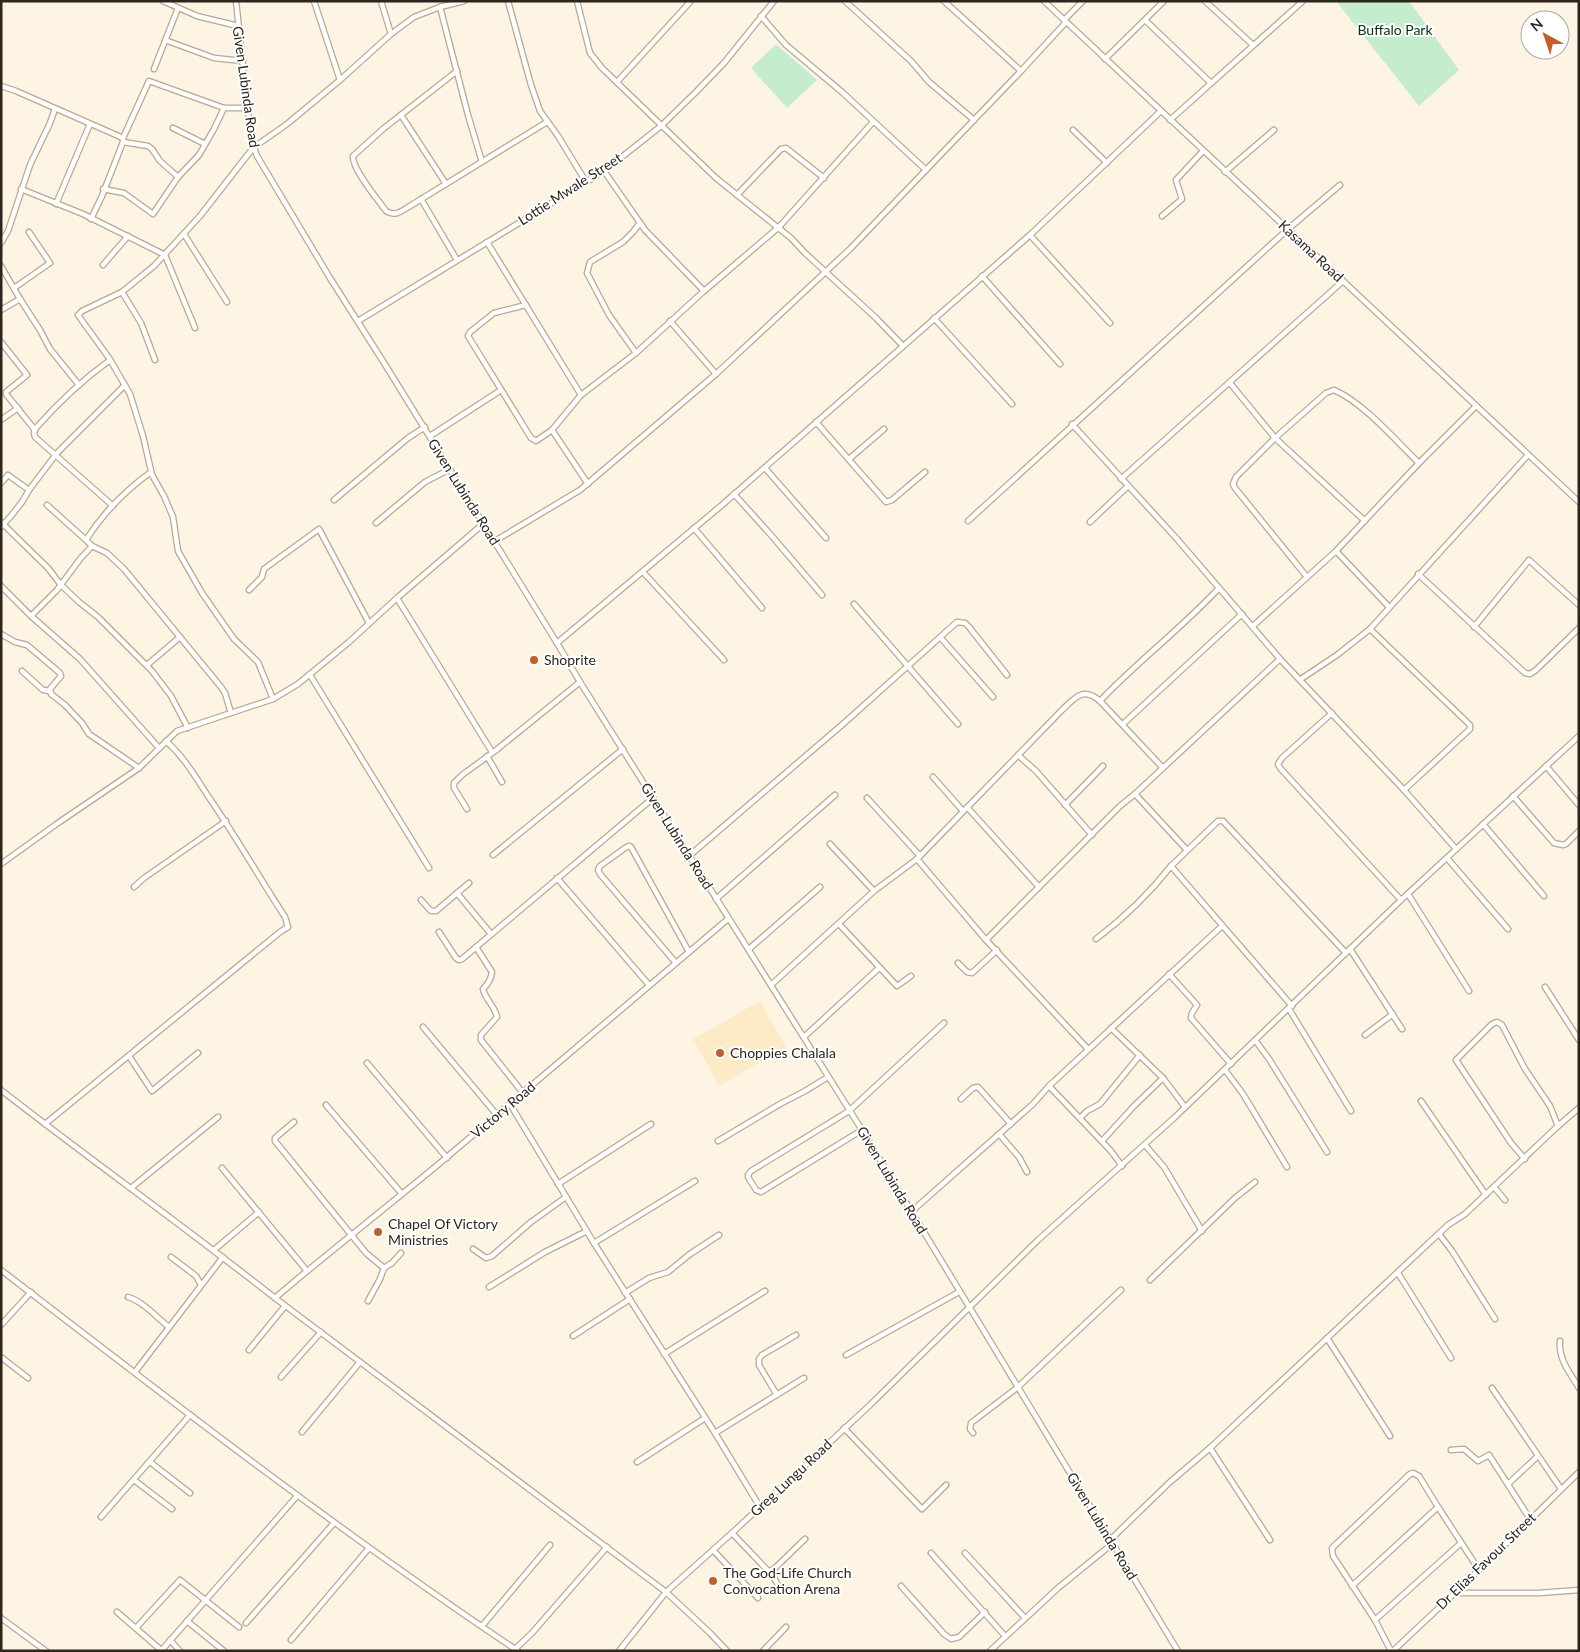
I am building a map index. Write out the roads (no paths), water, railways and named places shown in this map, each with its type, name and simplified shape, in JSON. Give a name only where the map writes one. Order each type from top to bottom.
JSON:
[{"type":"street","points":[[162,1],[197,16],[238,26]]},
{"type":"street","name":"Given Lubinda Road","points":[[236,1],[253,148],[281,198],[430,436],[580,682],[862,1130],[1178,1651]]},
{"type":"street","points":[[314,1],[340,80]]},
{"type":"street","points":[[380,1],[391,34]]},
{"type":"street","points":[[272,699],[256,659],[234,639],[200,590],[179,554],[176,545],[173,517],[151,472],[130,394],[110,360],[78,315],[82,311],[122,292],[154,266],[184,234],[253,148],[287,124],[391,34],[414,17],[440,7],[464,1]]},
{"type":"street","points":[[508,1],[540,111],[558,136],[586,182]]},
{"type":"street","points":[[577,1],[590,53],[602,68],[716,178],[779,227],[876,318],[903,346]]},
{"type":"street","points":[[617,82],[692,1]]},
{"type":"street","name":"Lottie Mwale Street","points":[[358,321],[604,171],[661,126],[696,92],[724,63],[774,1]]},
{"type":"street","points":[[845,1],[911,61],[929,82],[974,120]]},
{"type":"street","points":[[944,1],[1021,71]]},
{"type":"street","name":"Kasama Road","points":[[1044,1],[1579,502]]},
{"type":"street","points":[[494,541],[554,507],[588,484],[716,374],[826,272],[1021,71],[1083,1]]},
{"type":"street","points":[[1105,59],[1164,1]]},
{"type":"street","points":[[1205,1],[1253,46]]},
{"type":"street","points":[[1170,120],[1253,46],[1296,3],[1303,1]]},
{"type":"street","points":[[440,7],[482,162]]},
{"type":"street","points":[[154,69],[178,8]]},
{"type":"street","points":[[761,16],[786,45],[842,92],[926,170]]},
{"type":"street","points":[[1145,20],[1211,83]]},
{"type":"street","points":[[165,40],[214,58],[243,61]]},
{"type":"street","points":[[457,71],[357,150],[353,156],[352,162],[386,211],[391,214],[395,214],[421,199],[547,122]]},
{"type":"street","points":[[91,219],[149,81],[224,108],[247,108]]},
{"type":"street","points":[[1,86],[123,140],[148,146],[178,177]]},
{"type":"street","points":[[103,189],[124,193],[153,214],[178,177],[199,155],[224,108]]},
{"type":"street","points":[[1,243],[8,231],[30,165],[55,109]]},
{"type":"street","points":[[557,643],[765,468],[1030,235],[1161,111]]},
{"type":"street","points":[[401,115],[446,184]]},
{"type":"street","points":[[526,305],[494,313],[469,334],[469,339],[532,440],[538,440],[552,430],[581,395],[636,353],[704,291],[779,227],[873,122]]},
{"type":"street","points":[[56,204],[90,124]]},
{"type":"street","points":[[173,128],[205,144]]},
{"type":"street","points":[[1073,130],[1107,163]]},
{"type":"street","points":[[1225,172],[1274,130]]},
{"type":"street","points":[[737,195],[781,149],[786,148],[824,178]]},
{"type":"street","points":[[1162,216],[1182,198],[1176,180],[1203,151]]},
{"type":"street","points":[[604,171],[640,224],[704,291]]},
{"type":"street","points":[[968,521],[1288,228],[1340,185]]},
{"type":"street","points":[[21,188],[128,236],[165,255],[195,328]]},
{"type":"street","points":[[421,199],[457,260]]},
{"type":"street","points":[[636,353],[609,315],[587,273],[590,262],[623,242],[640,224]]},
{"type":"street","points":[[14,288],[50,263],[29,232]]},
{"type":"street","points":[[184,234],[227,302]]},
{"type":"street","points":[[1030,235],[1110,323]]},
{"type":"street","points":[[103,265],[128,236]]},
{"type":"street","points":[[487,242],[581,395]]},
{"type":"street","points":[[1,266],[50,349],[79,385]]},
{"type":"street","points":[[982,276],[1060,364]]},
{"type":"street","points":[[1122,479],[1343,281]]},
{"type":"street","points":[[122,292],[141,323],[156,360]]},
{"type":"street","points":[[1,310],[20,299]]},
{"type":"street","points":[[934,318],[1012,404]]},
{"type":"street","points":[[670,321],[716,374]]},
{"type":"street","points":[[1,342],[27,375],[6,393],[35,430],[35,436],[55,456],[113,506]]},
{"type":"street","points":[[35,430],[58,404],[110,360]]},
{"type":"street","points":[[1230,383],[1276,438],[1364,521]]},
{"type":"street","points":[[124,386],[55,456],[28,490],[22,502],[2,524],[48,568],[61,585],[98,617],[158,678],[171,696],[188,728]]},
{"type":"street","points":[[430,436],[501,390]]},
{"type":"street","points":[[1307,577],[1233,484],[1236,477],[1326,393],[1334,390],[1369,414],[1419,463]]},
{"type":"street","points":[[1252,626],[1336,550],[1476,406]]},
{"type":"street","points":[[1,420],[18,408]]},
{"type":"street","points":[[816,422],[886,502],[892,500],[925,472]]},
{"type":"street","points":[[1072,424],[1280,659],[1301,679],[1404,790],[1456,849]]},
{"type":"street","points":[[334,500],[408,438],[424,427]]},
{"type":"street","points":[[848,459],[884,428]]},
{"type":"street","points":[[552,430],[588,484]]},
{"type":"street","points":[[1301,679],[1337,655],[1370,629],[1528,455]]},
{"type":"street","points":[[765,468],[826,538]]},
{"type":"street","points":[[376,523],[425,482],[450,469]]},
{"type":"street","points":[[86,540],[113,506],[134,485],[151,472]]},
{"type":"street","points":[[1,483],[8,475],[28,490]]},
{"type":"street","points":[[1090,522],[1128,486]]},
{"type":"street","points":[[734,494],[822,595]]},
{"type":"street","points":[[47,505],[92,546],[108,553],[124,569],[221,687],[225,693],[231,713]]},
{"type":"street","points":[[1,864],[139,768],[177,731],[272,699],[310,675],[483,524]]},
{"type":"street","points":[[694,528],[762,608]]},
{"type":"street","points":[[249,590],[262,577],[264,570],[319,529],[369,623]]},
{"type":"street","points":[[31,616],[61,585],[92,546]]},
{"type":"street","points":[[1336,550],[1389,607]]},
{"type":"street","points":[[1474,627],[1529,560],[1579,605]]},
{"type":"street","points":[[643,572],[724,660]]},
{"type":"street","points":[[1418,574],[1525,673],[1530,674],[1579,628]]},
{"type":"street","points":[[1,586],[31,616],[80,659],[159,748]]},
{"type":"street","points":[[1100,700],[1126,674],[1187,620],[1218,588]]},
{"type":"street","points":[[397,598],[492,752]]},
{"type":"street","points":[[854,604],[958,724]]},
{"type":"street","points":[[1123,724],[1242,614]]},
{"type":"street","points":[[689,856],[843,724],[957,622],[965,623],[1007,675]]},
{"type":"street","points":[[1370,629],[1470,725],[1470,728],[1404,790]]},
{"type":"street","points":[[1,634],[15,642],[27,645],[62,675],[50,691]]},
{"type":"street","points":[[146,666],[180,637]]},
{"type":"street","points":[[940,637],[993,697]]},
{"type":"street","points":[[986,940],[1120,806],[1164,768],[1280,659]]},
{"type":"street","points":[[22,671],[42,690],[50,691],[82,723],[89,734],[139,768]]},
{"type":"street","points":[[310,675],[429,868]]},
{"type":"street","points":[[467,809],[454,788],[454,783],[580,682]]},
{"type":"street","points":[[771,985],[874,891],[918,858],[1075,698],[1084,693],[1094,695],[1100,700],[1164,768]]},
{"type":"street","points":[[1332,713],[1282,758],[1278,764],[1401,900]]},
{"type":"street","name":"Greg Lungu Road","points":[[619,1651],[666,1592],[844,1428],[1057,1222],[1145,1145],[1401,900],[1579,736]]},
{"type":"street","points":[[45,1124],[288,927],[286,916],[249,861],[226,821],[188,764],[166,741]]},
{"type":"street","points":[[493,855],[622,749]]},
{"type":"street","points":[[1018,755],[1036,771],[1092,835]]},
{"type":"street","points":[[487,756],[502,782]]},
{"type":"street","points":[[1065,805],[1103,766]]},
{"type":"street","points":[[1546,766],[1579,805]]},
{"type":"street","points":[[933,777],[1039,887]]},
{"type":"street","points":[[716,899],[835,794]]},
{"type":"street","points":[[1135,794],[1187,850]]},
{"type":"street","points":[[1514,796],[1554,843],[1566,844],[1579,831]]},
{"type":"street","points":[[439,932],[459,960],[653,798]]},
{"type":"street","points":[[867,798],[986,940],[1088,1049]]},
{"type":"street","points":[[134,887],[226,821]]},
{"type":"street","points":[[1096,939],[1133,907],[1171,866],[1218,821],[1223,821],[1346,953]]},
{"type":"street","points":[[1483,824],[1544,896]]},
{"type":"street","points":[[830,844],[874,891]]},
{"type":"street","points":[[676,963],[600,874],[598,870],[600,866],[625,848],[631,847],[689,952]]},
{"type":"street","points":[[1447,858],[1508,929]]},
{"type":"street","points":[[1171,866],[1290,1008],[1351,1111]]},
{"type":"street","points":[[557,878],[649,985]]},
{"type":"street","points":[[421,900],[431,911],[434,911],[469,883]]},
{"type":"street","points":[[749,949],[820,887]]},
{"type":"street","points":[[457,893],[491,934]]},
{"type":"street","points":[[1408,894],[1469,991]]},
{"type":"street","name":"Victory Road","points":[[276,1298],[307,1270],[447,1158],[728,919]]},
{"type":"street","points":[[839,924],[897,986],[911,976]]},
{"type":"street","points":[[912,1212],[1033,1104],[1088,1049],[1222,926]]},
{"type":"street","points":[[476,947],[492,972],[483,992],[496,1011],[497,1017],[482,1035],[481,1040],[523,1093]]},
{"type":"street","points":[[1350,949],[1402,1029]]},
{"type":"street","points":[[958,963],[967,972],[972,973],[997,950]]},
{"type":"street","points":[[804,1037],[880,968]]},
{"type":"street","points":[[1169,974],[1197,1005],[1191,1018],[1231,1064]]},
{"type":"street","points":[[1545,988],[1579,1040]]},
{"type":"street","points":[[1366,1035],[1393,1014]]},
{"type":"street","points":[[1525,1159],[1511,1143],[1456,1060],[1492,1024],[1497,1022],[1502,1025],[1525,1069],[1550,1106],[1558,1126]]},
{"type":"street","points":[[862,1130],[758,1192],[748,1175],[751,1171],[849,1111],[944,1023]]},
{"type":"street","points":[[423,1027],[497,1115]]},
{"type":"street","points":[[1111,1028],[1163,1078],[1185,1107]]},
{"type":"street","points":[[1256,1040],[1327,1152]]},
{"type":"street","points":[[128,1056],[152,1091],[198,1053]]},
{"type":"street","points":[[1080,1118],[1087,1111],[1100,1104],[1140,1055]]},
{"type":"street","points":[[367,1063],[447,1158]]},
{"type":"street","points":[[1225,1070],[1243,1094],[1288,1167]]},
{"type":"street","points":[[718,1141],[828,1077]]},
{"type":"street","points":[[1102,1142],[1134,1106],[1163,1078]]},
{"type":"street","points":[[1049,1086],[1122,1166]]},
{"type":"street","points":[[961,1100],[972,1088],[978,1087],[1011,1124]]},
{"type":"street","points":[[1,1090],[214,1250],[285,1306],[608,1547],[666,1592],[727,1651]]},
{"type":"street","points":[[1421,1100],[1486,1194]]},
{"type":"street","points":[[510,1104],[594,1243],[760,1507]]},
{"type":"street","points":[[326,1105],[402,1194]]},
{"type":"street","points":[[990,1651],[1111,1542],[1170,1482],[1210,1448],[1448,1225],[1465,1214],[1579,1108]]},
{"type":"street","points":[[131,1188],[184,1147],[218,1117]]},
{"type":"street","points":[[294,1122],[275,1138],[275,1141],[366,1253],[384,1268]]},
{"type":"street","points":[[558,1184],[651,1124]]},
{"type":"street","points":[[999,1134],[1019,1157],[1027,1172]]},
{"type":"street","points":[[1145,1145],[1164,1167],[1202,1231]]},
{"type":"street","points":[[222,1168],[307,1270]]},
{"type":"street","points":[[594,1243],[695,1181]]},
{"type":"street","points":[[1150,1280],[1255,1182]]},
{"type":"street","points":[[1494,1187],[1505,1200]]},
{"type":"street","points":[[473,1249],[486,1258],[492,1256],[531,1222],[566,1197]]},
{"type":"street","points":[[214,1250],[259,1212]]},
{"type":"street","points":[[490,1287],[544,1252],[587,1231]]},
{"type":"street","points":[[1439,1234],[1452,1251],[1495,1319]]},
{"type":"street","points":[[626,1293],[652,1276],[668,1272],[690,1254],[719,1235]]},
{"type":"street","points":[[368,1301],[384,1268],[392,1263],[401,1253]]},
{"type":"street","points":[[170,1257],[196,1276],[202,1285]]},
{"type":"street","points":[[135,1372],[223,1257]]},
{"type":"street","points":[[1,1270],[334,1523],[516,1650],[608,1547]]},
{"type":"street","points":[[1398,1273],[1451,1358]]},
{"type":"street","points":[[973,1433],[970,1429],[971,1423],[1018,1387],[1121,1290]]},
{"type":"street","points":[[664,1354],[765,1291]]},
{"type":"street","points":[[1,1326],[31,1292]]},
{"type":"street","points":[[846,1355],[959,1292]]},
{"type":"street","points":[[128,1297],[145,1306],[169,1326]]},
{"type":"street","points":[[573,1336],[630,1299]]},
{"type":"street","points":[[249,1350],[285,1306]]},
{"type":"street","points":[[281,1377],[321,1332]]},
{"type":"street","points":[[778,1395],[759,1365],[759,1359],[762,1355],[796,1335]]},
{"type":"street","points":[[1327,1338],[1390,1436]]},
{"type":"street","points":[[1560,1341],[1560,1356],[1579,1388]]},
{"type":"street","points":[[1,1358],[28,1378]]},
{"type":"street","points":[[302,1432],[360,1362]]},
{"type":"street","points":[[715,1433],[804,1378]]},
{"type":"street","points":[[1492,1388],[1561,1489]]},
{"type":"street","points":[[101,1517],[190,1415]]},
{"type":"street","points":[[637,1462],[705,1418]]},
{"type":"street","points":[[844,1428],[922,1509],[946,1485]]},
{"type":"street","points":[[1210,1448],[1270,1540]]},
{"type":"street","points":[[1451,1450],[1464,1449],[1478,1461],[1489,1455],[1530,1519]]},
{"type":"street","points":[[1508,1484],[1538,1456]]},
{"type":"street","points":[[150,1462],[190,1493]]},
{"type":"street","name":"Dr Elias Favour Street","points":[[1392,1651],[1479,1570],[1579,1472]]},
{"type":"street","points":[[1392,1651],[1376,1620],[1333,1556],[1332,1548],[1410,1474],[1413,1473],[1419,1476],[1479,1570]]},
{"type":"street","points":[[134,1480],[172,1509]]},
{"type":"street","points":[[117,1612],[161,1650],[298,1496]]},
{"type":"street","points":[[1352,1586],[1438,1507]]},
{"type":"street","points":[[246,1623],[334,1523]]},
{"type":"street","points":[[732,1533],[775,1579],[778,1585]]},
{"type":"street","points":[[768,1572],[775,1568],[805,1539]]},
{"type":"street","points":[[1376,1620],[1461,1543]]},
{"type":"street","points":[[482,1626],[550,1545]]},
{"type":"street","points":[[291,1640],[369,1548]]},
{"type":"street","points":[[713,1550],[758,1598]]},
{"type":"street","points":[[931,1553],[1005,1636]]},
{"type":"street","points":[[965,1553],[1025,1618]]},
{"type":"street","points":[[136,1628],[180,1580],[239,1627]]},
{"type":"street","points":[[901,1586],[944,1634],[952,1639],[960,1636],[985,1612]]},
{"type":"street","points":[[1454,1593],[1539,1593],[1579,1590]]},
{"type":"street","points":[[1,1618],[46,1651]]},
{"type":"street","points":[[187,1621],[224,1651]]},
{"type":"street","points":[[763,1651],[786,1627]]},
{"type":"street","points":[[170,1640],[180,1651]]},
{"type":"street","points":[[1399,1645],[1403,1651]]},
{"type":"place","name":"Shoprite","points":[[534,660]]},
{"type":"place","name":"Choppies Chalala","points":[[720,1053]]},
{"type":"place","name":"Chapel Of Victory Ministries","points":[[378,1232]]},
{"type":"place","name":"The God-Life Church Convocation Arena","points":[[713,1581]]},
{"type":"park label","name":"Buffalo Park","points":[[1395,30]]}]
